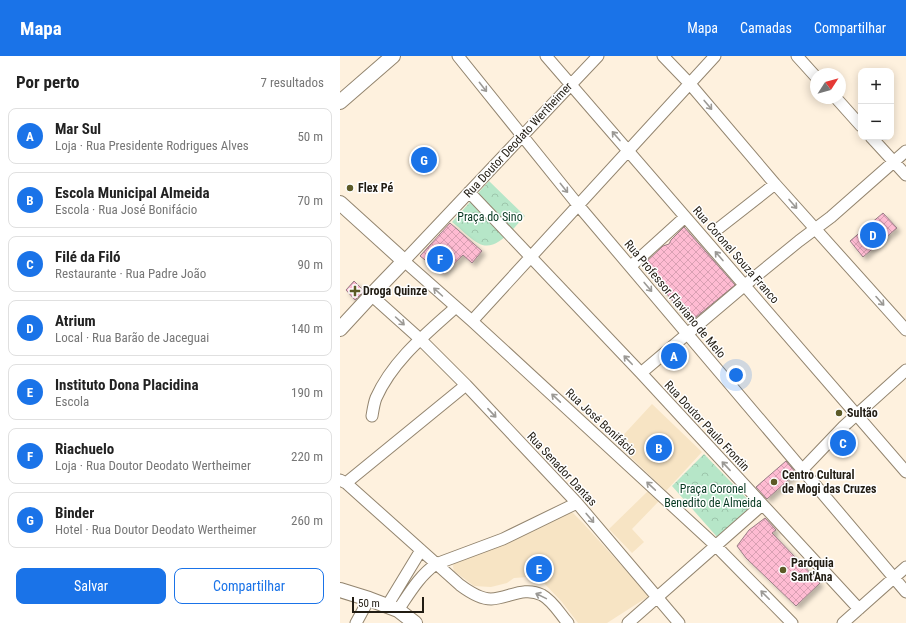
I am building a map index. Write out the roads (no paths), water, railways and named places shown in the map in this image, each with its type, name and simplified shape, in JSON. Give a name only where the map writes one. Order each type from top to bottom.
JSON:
[{"type":"main road","points":[[340,102],[393,56]]},
{"type":"main road","points":[[340,202],[404,261]]},
{"type":"main road","name":"Rua Doutor Deodato Wertheimer","points":[[340,329],[371,294],[404,261]]},
{"type":"main road","points":[[340,590],[392,608],[415,623]]},
{"type":"street","name":"Rua Professor Flaviano de Melo","points":[[458,56],[578,205],[906,592]]},
{"type":"street","name":"Rua Coronel Souza Franco","points":[[546,56],[906,472]]},
{"type":"street","name":"Rua Doutor Deodato Wertheimer","points":[[404,261],[598,56]]},
{"type":"street","points":[[663,56],[690,84],[815,230],[906,330]]},
{"type":"street","points":[[472,321],[715,56]]},
{"type":"street","points":[[797,56],[810,70]]},
{"type":"street","points":[[841,104],[858,123]]},
{"type":"street","points":[[874,140],[906,175]]},
{"type":"street","points":[[641,374],[745,285],[831,217],[906,151]]},
{"type":"street","points":[[719,228],[775,184]]},
{"type":"street","name":"Rua Doutor Paulo Frontin","points":[[469,192],[641,374],[859,609]]},
{"type":"street","points":[[631,266],[685,217]]},
{"type":"street","name":"Rua José Bonifácio","points":[[404,261],[472,321],[715,545],[792,623]]},
{"type":"street","name":"Rua Senador Dantas","points":[[371,294],[420,339],[466,385],[577,503],[679,623]]},
{"type":"street","points":[[372,416],[375,399],[398,363],[420,339],[456,307]]},
{"type":"street","points":[[802,470],[857,414],[906,370]]},
{"type":"street","points":[[466,385],[343,482],[471,593],[490,599],[521,592],[532,592],[542,595],[549,600],[568,623]]},
{"type":"street","points":[[392,608],[427,570],[436,564],[503,539],[577,503]]},
{"type":"street","points":[[628,623],[762,505]]},
{"type":"street","points":[[392,608],[421,550]]},
{"type":"street","points":[[448,560],[454,576],[460,585]]},
{"type":"street","points":[[843,623],[906,567]]},
{"type":"street","points":[[356,623],[369,599]]},
{"type":"place","name":"Binder","points":[[424,160]]},
{"type":"place","name":"Flex Pé","points":[[350,188]]},
{"type":"place","name":"Atrium","points":[[873,235]]},
{"type":"place","name":"Riachuelo","points":[[440,259]]},
{"type":"place","name":"Droga Quinze","points":[[355,291]]},
{"type":"place","name":"Mar Sul","points":[[674,356]]},
{"type":"place","name":"Sultão","points":[[839,413]]},
{"type":"place","name":"Filé da Filó","points":[[843,443]]},
{"type":"place","name":"Escola Municipal Almeida","points":[[659,448]]},
{"type":"place","name":"Centro Cultural de Mogi das Cruzes","points":[[774,482]]},
{"type":"place","name":"Instituto Dona Placidina","points":[[539,569]]},
{"type":"place","name":"Paróquia Sant'Ana","points":[[783,570]]},
{"type":"park label","name":"Praça do Sino","points":[[490,217]]},
{"type":"park label","name":"Praça Coronel Benedito de Almeida","points":[[713,496]]}]
